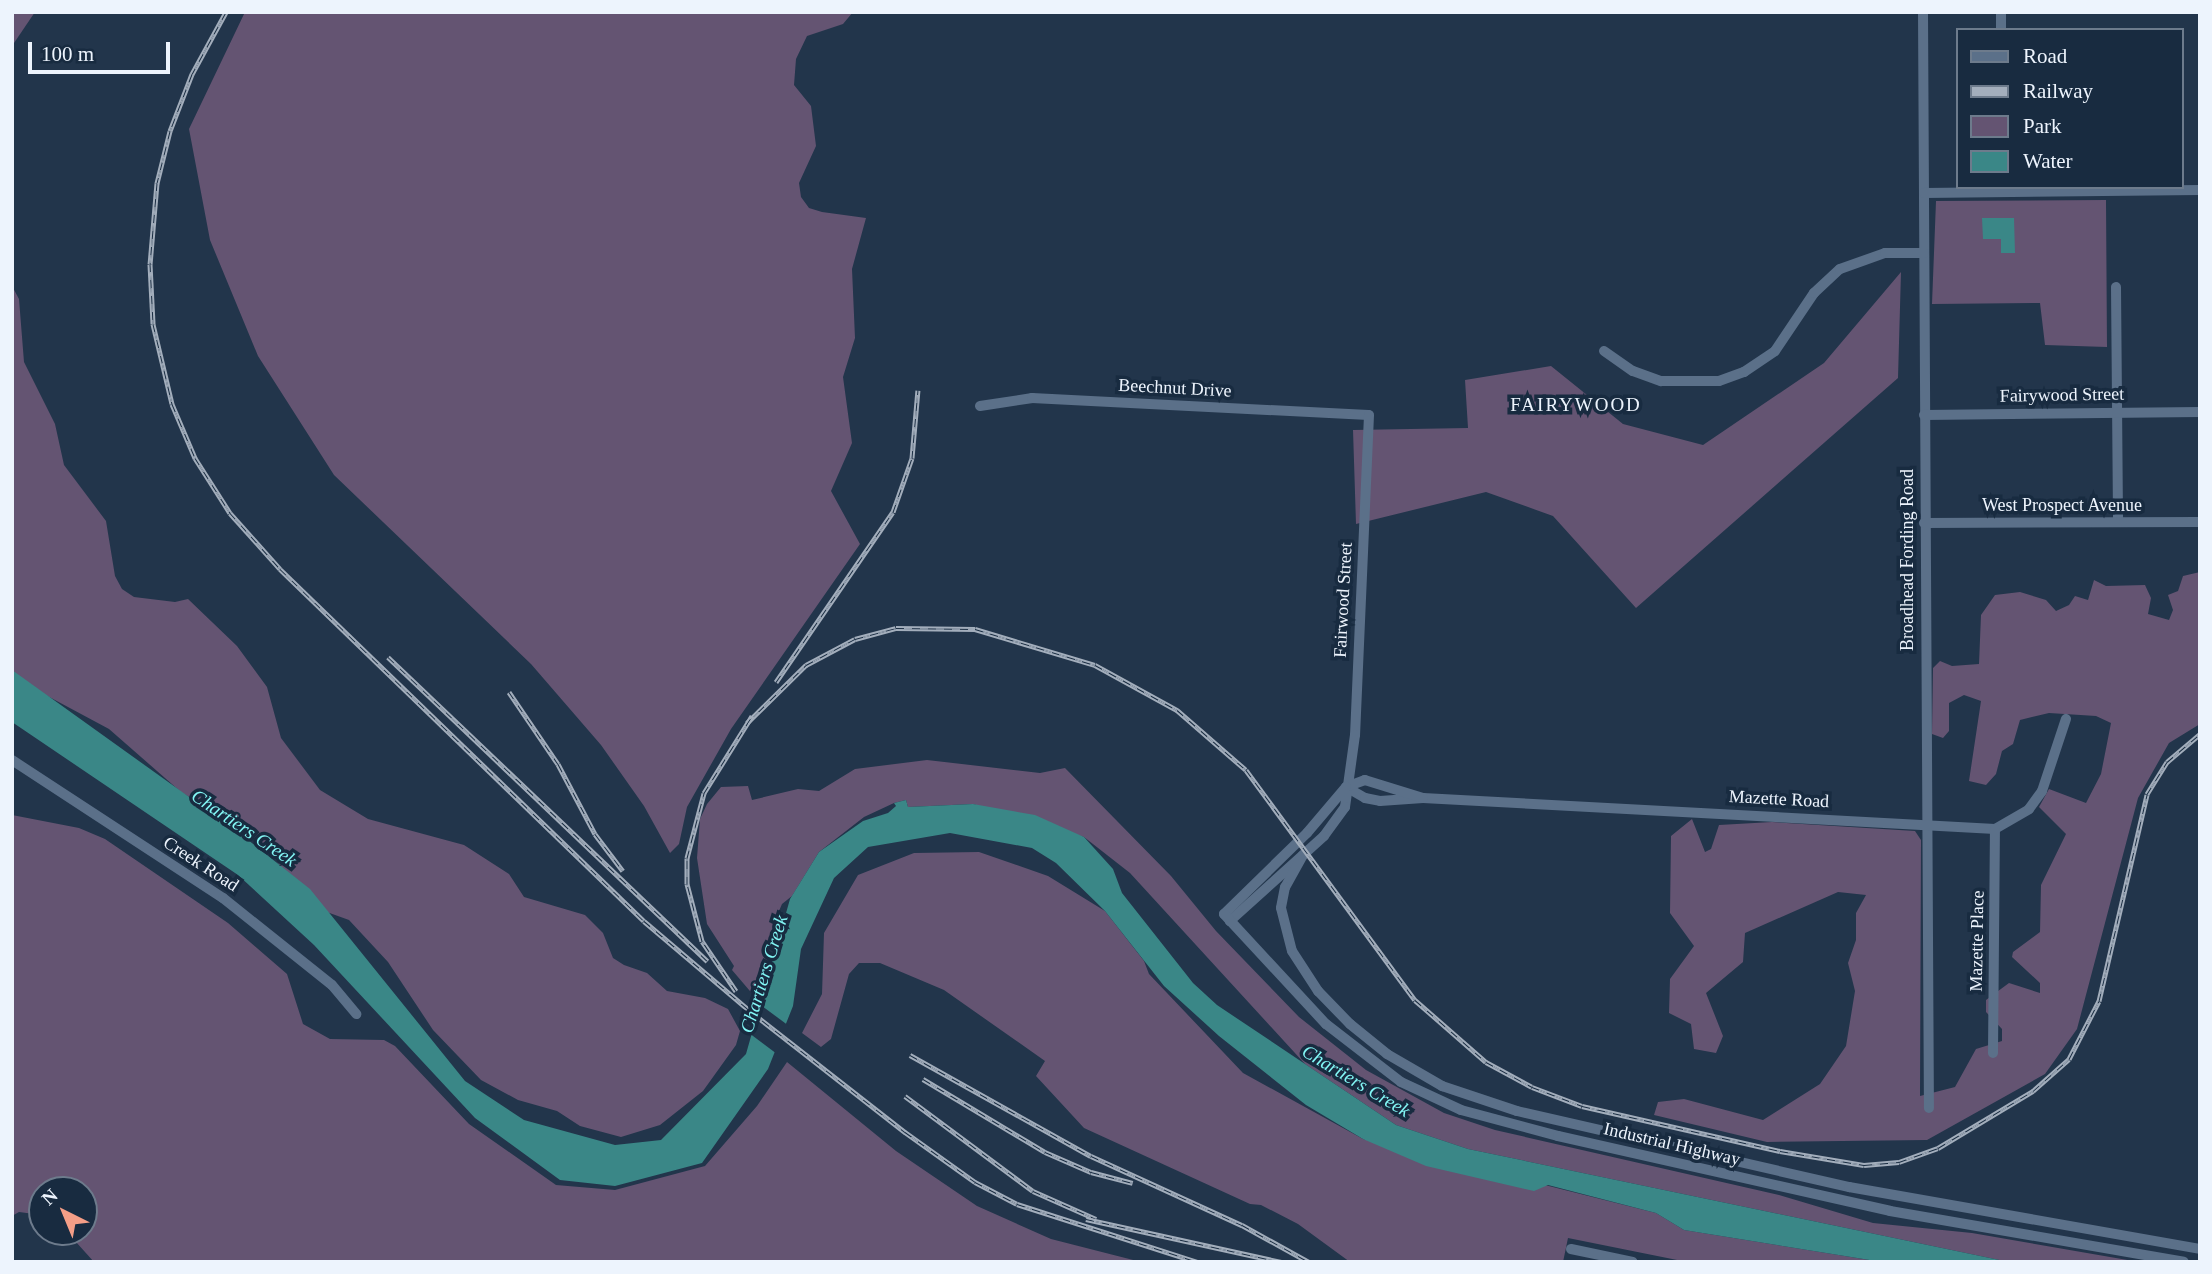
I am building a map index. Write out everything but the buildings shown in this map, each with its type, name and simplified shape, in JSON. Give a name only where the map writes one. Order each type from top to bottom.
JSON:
[{"type":"street","name":"Broadhead Fording Road","points":[[1923,12],[1924,523],[1930,1108]]},
{"type":"street","points":[[1924,193],[2000,190],[2200,190]]},
{"type":"street","points":[[1604,351],[1633,371],[1661,381],[1719,382],[1775,351],[1814,293],[1840,269],[1885,253],[1924,253]]},
{"type":"street","points":[[2116,287],[2118,522]]},
{"type":"street","name":"Beechnut Drive","points":[[980,406],[1032,398],[1369,415]]},
{"type":"street","name":"Fairywood Street","points":[[1924,415],[2200,412]]},
{"type":"street","name":"Fairwood Street","points":[[1227,918],[1303,855],[1341,815],[1355,735],[1369,415]]},
{"type":"street","name":"West Prospect Avenue","points":[[1924,523],[2200,522]]},
{"type":"street","points":[[1995,829],[2021,815],[2042,791],[2066,719]]},
{"type":"street","name":"Creek Road","points":[[12,760],[223,898],[332,985],[356,1014]]},
{"type":"street","name":"Mazette Road","points":[[1346,787],[1364,780],[1423,798]]},
{"type":"street","name":"Fairwood Street","points":[[1227,918],[1317,823],[1346,787]]},
{"type":"street","name":"Mazette Road","points":[[1346,787],[1373,800],[1423,798],[1926,822],[1995,829]]},
{"type":"street","name":"Mazette Place","points":[[1993,1053],[1995,829]]},
{"type":"street","name":"Industrial Highway","points":[[1303,855],[1284,887],[1281,919],[1292,951],[1318,991],[1395,1059],[1442,1086],[1484,1102],[1920,1202],[2200,1249]]},
{"type":"street","name":"Industrial Highway","points":[[1227,918],[1357,1052],[1401,1083],[1461,1110],[1878,1208],[2184,1262]]},
{"type":"street","points":[[1571,1249],[1633,1262]]},
{"type":"green space","points":[[12,12],[35,12],[12,46]]},
{"type":"green space","points":[[245,12],[853,12],[843,24],[807,36],[796,59],[794,85],[811,106],[816,146],[799,183],[801,197],[809,208],[866,218],[852,269],[855,338],[843,377],[852,443],[831,491],[860,544],[731,729],[687,807],[679,844],[670,853],[644,806],[601,745],[531,664],[334,475],[258,356],[210,240],[189,129]]},
{"type":"green space","points":[[2106,200],[2107,347],[2045,345],[2040,303],[1932,304],[1936,201]]},
{"type":"green space","points":[[1901,272],[1898,378],[1636,608],[1553,516],[1486,492],[1356,524],[1353,430],[1468,428],[1465,380],[1551,366],[1623,424],[1703,445],[1824,363]]},
{"type":"green space","points":[[12,286],[19,299],[24,362],[55,424],[64,465],[106,521],[115,576],[122,589],[134,597],[175,602],[188,599],[237,646],[267,687],[281,738],[320,790],[368,819],[464,845],[509,874],[524,897],[585,915],[603,933],[613,958],[624,965],[647,973],[667,991],[705,998],[728,1009],[740,1031],[736,1045],[703,1091],[660,1125],[621,1137],[580,1126],[557,1111],[518,1100],[481,1080],[433,1030],[388,962],[349,920],[324,911],[302,894],[262,842],[181,792],[109,729],[12,677]]},
{"type":"green space","points":[[2200,572],[2200,724],[2169,743],[2138,798],[2077,1029],[2045,1074],[1927,1140],[1767,1142],[1654,1115],[1658,1102],[1684,1099],[1763,1120],[1820,1084],[1846,1046],[1855,991],[1848,963],[1856,940],[1856,913],[1866,895],[1838,892],[1745,933],[1743,962],[1706,993],[1723,1036],[1716,1053],[1694,1049],[1691,1024],[1669,1013],[1670,979],[1694,946],[1670,913],[1671,836],[1692,819],[1705,852],[1711,849],[1719,825],[1772,822],[1915,831],[1921,840],[1920,1096],[1955,1087],[1976,1049],[2002,1041],[2002,1029],[1986,1012],[1986,1000],[2009,983],[2040,993],[2040,983],[2012,957],[2013,952],[2040,932],[2041,885],[2066,834],[2039,807],[2049,789],[2086,803],[2101,774],[2111,723],[2096,716],[2049,713],[2020,720],[2013,744],[2002,751],[1996,774],[1986,785],[1969,781],[1981,701],[1964,695],[1949,703],[1949,731],[1943,738],[1932,734],[1933,668],[1940,661],[1952,666],[1979,664],[1981,615],[1995,595],[2020,592],[2046,600],[2056,611],[2069,605],[2075,596],[2088,600],[2094,580],[2106,586],[2145,585],[2151,598],[2148,614],[2169,620],[2173,610],[2168,595],[2178,591],[2183,576]]},
{"type":"green space","points":[[927,760],[1040,773],[1065,768],[1171,876],[1216,931],[1299,1017],[1366,1070],[1444,1113],[1495,1130],[1779,1195],[1873,1223],[1972,1233],[2139,1262],[2009,1262],[1468,1149],[1396,1125],[1305,1064],[1130,873],[1084,837],[973,804],[908,807],[906,800],[894,803],[864,817],[819,852],[792,896],[782,904],[773,925],[761,1004],[732,970],[734,966],[707,924],[697,858],[700,819],[707,804],[721,787],[748,786],[752,800],[798,789],[819,791],[855,769]]},
{"type":"green space","points":[[12,815],[79,828],[105,839],[228,923],[287,974],[303,1024],[330,1039],[384,1040],[395,1046],[469,1124],[556,1185],[615,1190],[705,1166],[757,1106],[787,1062],[896,1151],[977,1206],[1051,1239],[1141,1262],[94,1262],[80,1246],[98,1246],[98,1176],[28,1176],[28,1213],[19,1212],[12,1216]]},
{"type":"green space","points":[[979,852],[1048,876],[1105,911],[1144,961],[1149,974],[1243,1073],[1363,1139],[1656,1213],[1684,1230],[1882,1262],[1687,1262],[1568,1238],[1563,1262],[1350,1262],[1298,1224],[1261,1205],[1250,1204],[1084,1128],[1036,1076],[1045,1061],[944,990],[880,963],[859,963],[849,974],[831,1039],[821,1047],[802,1033],[822,994],[824,933],[858,875],[914,853]]},
{"type":"water","points":[[1982,218],[2014,218],[2015,253],[2001,253],[2001,239],[1983,239]]},
{"type":"water","points":[[12,670],[238,832],[310,889],[465,1081],[524,1120],[615,1145],[661,1140],[746,1054],[790,899],[819,852],[863,821],[888,813],[896,806],[894,803],[906,800],[908,807],[973,804],[1035,815],[1084,837],[1113,869],[1122,893],[1193,983],[1217,1005],[1396,1125],[1468,1149],[2009,1262],[1882,1262],[1684,1230],[1656,1213],[1548,1185],[1534,1191],[1426,1166],[1363,1139],[1306,1105],[1219,1036],[1164,986],[1105,911],[1056,863],[1032,848],[950,833],[868,847],[834,878],[801,949],[793,1006],[768,1069],[702,1163],[615,1186],[560,1180],[475,1118],[314,945],[238,875],[12,722]]},
{"type":"pier","points":[[758,1003],[789,1026],[777,1054],[749,1033]]},
{"type":"railway","points":[[226,12],[192,74],[170,131],[157,183],[150,264],[153,324],[172,404],[195,458],[230,513],[280,569],[644,921],[750,1011],[905,1132],[975,1182],[1017,1204],[1198,1262]]},
{"type":"railway","points":[[776,682],[893,512],[912,458],[918,390]]},
{"type":"railway","points":[[747,723],[806,665],[855,639],[896,628],[975,629],[1095,665],[1177,710],[1246,770],[1415,1000],[1486,1062],[1532,1087],[1582,1106],[1780,1151],[1864,1165],[1899,1162],[1938,1148],[2033,1091],[2069,1059],[2099,1001],[2147,794],[2167,762],[2200,734]]},
{"type":"railway","points":[[388,657],[707,961]]},
{"type":"railway","points":[[509,692],[558,764],[595,834],[623,871]]},
{"type":"railway","points":[[736,991],[702,941],[687,884],[687,858],[704,793],[752,716]]},
{"type":"railway","points":[[910,1055],[1091,1156],[1242,1225],[1309,1262]]},
{"type":"railway","points":[[923,1079],[1045,1152],[1091,1172],[1133,1183]]},
{"type":"railway","points":[[905,1096],[1033,1191],[1096,1219]]},
{"type":"railway","points":[[1086,1219],[1281,1262]]},
{"type":"district","name":"FAIRYWOOD","points":[[1576,405]]},
{"type":"water label","name":"Chartiers Creek","points":[[244,828]]},
{"type":"water label","name":"Chartiers Creek","points":[[764,974]]},
{"type":"water label","name":"Chartiers Creek","points":[[1356,1081]]}]
